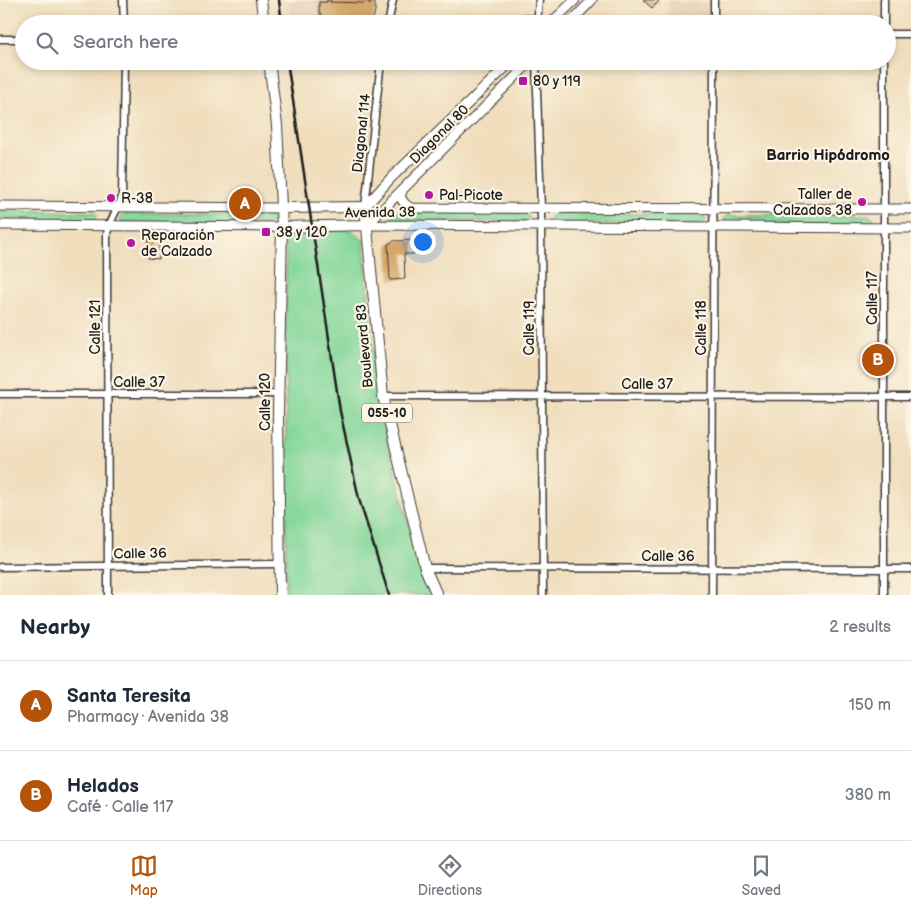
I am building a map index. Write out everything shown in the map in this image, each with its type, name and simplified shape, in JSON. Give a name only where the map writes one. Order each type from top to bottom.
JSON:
[{"type":"main road","points":[[261,0],[263,15]]},
{"type":"main road","points":[[559,15],[575,0]]},
{"type":"main road","points":[[578,15],[592,0]]},
{"type":"main road","name":"Calle 120","points":[[270,70],[277,124],[282,226],[278,394],[280,595]]},
{"type":"main road","name":"Diagonal 80","points":[[365,207],[390,179],[503,70]]},
{"type":"main road","name":"Diagonal 80","points":[[367,225],[522,70]]},
{"type":"main road","name":"Avenida 38","points":[[402,191],[400,197],[411,208],[911,209]]},
{"type":"main road","name":"Avenida 38","points":[[0,206],[365,207]]},
{"type":"main road","name":"Boulevard 83","points":[[365,207],[383,396],[425,568],[437,595]]},
{"type":"main road","name":"Avenida 38","points":[[0,225],[911,228]]},
{"type":"street","points":[[123,0],[124,15]]},
{"type":"street","points":[[390,15],[394,0]]},
{"type":"street","points":[[537,15],[538,0]]},
{"type":"street","points":[[714,0],[714,15]]},
{"type":"street","points":[[884,0],[884,15]]},
{"type":"street","points":[[896,34],[911,34]]},
{"type":"street","points":[[0,39],[15,39]]},
{"type":"street","points":[[108,226],[119,207],[122,197],[124,70]]},
{"type":"street","name":"Diagonal 114","points":[[365,207],[380,70]]},
{"type":"street","name":"Calle 119","points":[[536,70],[541,209],[543,595]]},
{"type":"street","name":"Calle 118","points":[[712,595],[714,70]]},
{"type":"street","name":"Calle 117","points":[[884,70],[884,595]]},
{"type":"street","name":"Calle 121","points":[[108,226],[108,595]]},
{"type":"street","name":"Calle 37","points":[[0,394],[278,394]]},
{"type":"street","name":"Calle 37","points":[[383,396],[911,397]]},
{"type":"street","name":"Calle 36","points":[[0,567],[279,564]]},
{"type":"street","name":"Calle 36","points":[[425,568],[911,570]]},
{"type":"shaded area","points":[[288,0],[376,0],[374,15],[290,15]]},
{"type":"shaded area","points":[[668,0],[678,0],[679,3],[708,3],[709,15],[667,15]]},
{"type":"green space","points":[[0,210],[95,212],[98,215],[94,220],[0,219]]},
{"type":"green space","points":[[396,211],[525,213],[530,218],[526,222],[387,220]]},
{"type":"green space","points":[[123,214],[270,214],[274,220],[270,224],[121,222],[120,218]]},
{"type":"green space","points":[[553,214],[701,214],[706,219],[702,225],[554,223],[550,219]]},
{"type":"green space","points":[[727,215],[869,215],[874,220],[869,225],[727,225],[723,219]]},
{"type":"green space","points":[[298,230],[352,230],[364,241],[377,399],[420,569],[431,595],[286,595],[286,238]]},
{"type":"building","points":[[327,0],[331,0],[330,2],[364,3],[365,0],[369,0],[368,3],[375,3],[375,11],[374,15],[321,15],[319,12],[319,2],[327,2]]},
{"type":"building","points":[[643,0],[660,0],[652,8]]},
{"type":"building","points":[[149,238],[159,239],[159,259],[148,258]]},
{"type":"building","points":[[414,240],[414,254],[404,254],[405,279],[390,280],[388,244],[394,241]]},
{"type":"railway","points":[[279,0],[281,15]]},
{"type":"railway","points":[[288,70],[340,411],[359,499],[389,595]]},
{"type":"place","name":"80 y 119","points":[[523,81]]},
{"type":"place","name":"Pal-Picote","points":[[429,195]]},
{"type":"place","name":"R-38","points":[[111,198]]},
{"type":"place","name":"Taller de Calzados 38","points":[[862,202]]},
{"type":"place","name":"Santa Teresita","points":[[245,204]]},
{"type":"place","name":"38 y 120","points":[[266,232]]},
{"type":"place","name":"Reparación de Calzado","points":[[131,243]]},
{"type":"place","name":"Helados","points":[[878,360]]},
{"type":"district","name":"Barrio Hipódromo","points":[[828,155]]}]
